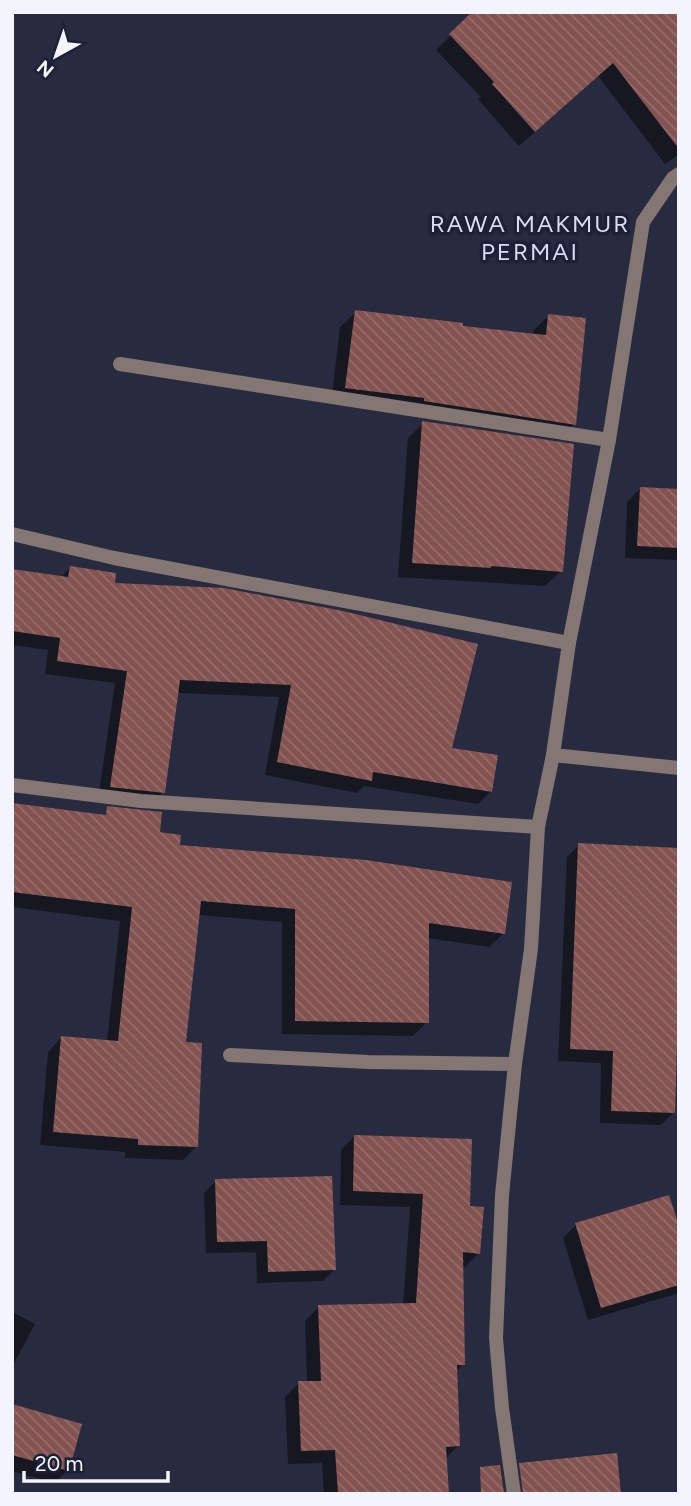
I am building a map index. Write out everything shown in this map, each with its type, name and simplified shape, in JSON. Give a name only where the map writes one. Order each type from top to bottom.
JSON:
[{"type":"street","points":[[514,1494],[496,1338],[502,1195],[515,1065],[531,949],[538,827],[553,755],[569,643],[609,440],[643,222],[673,178],[679,174]]},
{"type":"street","points":[[120,364],[609,440]]},
{"type":"street","points":[[12,534],[114,558],[569,643]]},
{"type":"street","points":[[553,755],[679,768]]},
{"type":"street","points":[[12,785],[141,801],[538,827]]},
{"type":"street","points":[[230,1055],[368,1062],[515,1065]]},
{"type":"building","points":[[472,12],[679,12],[679,149],[613,63],[535,132],[492,84],[494,82],[449,34]]},
{"type":"building","points":[[355,310],[546,335],[548,314],[586,318],[576,425],[424,401],[424,398],[345,388]]},
{"type":"building","points":[[422,421],[574,444],[563,572],[412,563]]},
{"type":"building","points":[[640,487],[679,489],[679,548],[637,546]]},
{"type":"building","points":[[70,566],[116,573],[115,583],[224,588],[343,611],[478,644],[452,748],[498,755],[492,792],[373,772],[372,781],[277,762],[291,685],[180,680],[165,793],[110,787],[127,671],[57,661],[60,638],[12,631],[12,569],[68,577]]},
{"type":"building","points":[[12,803],[106,815],[107,806],[162,812],[160,832],[181,835],[180,845],[366,860],[512,882],[505,934],[429,923],[429,1023],[295,1021],[295,909],[201,901],[186,1042],[202,1043],[198,1147],[138,1145],[138,1139],[53,1132],[61,1036],[118,1041],[132,907],[12,892]]},
{"type":"building","points":[[578,843],[679,848],[679,1046],[675,1113],[611,1111],[613,1051],[570,1049]]},
{"type":"building","points":[[354,1135],[472,1139],[470,1206],[484,1207],[480,1254],[463,1252],[465,1365],[457,1365],[460,1446],[446,1447],[449,1494],[338,1494],[335,1450],[301,1451],[298,1381],[321,1381],[318,1305],[416,1303],[423,1194],[353,1191]]},
{"type":"building","points":[[332,1176],[336,1270],[268,1272],[267,1241],[217,1242],[215,1179]]},
{"type":"building","points":[[669,1195],[679,1226],[679,1285],[601,1308],[575,1223]]},
{"type":"building","points":[[12,1404],[82,1424],[69,1471],[12,1455]]},
{"type":"building","points":[[617,1453],[621,1494],[523,1494],[519,1463]]},
{"type":"building","points":[[500,1465],[504,1494],[481,1494],[480,1467]]},
{"type":"district","name":"RAWA MAKMUR PERMAI","points":[[530,237]]}]
